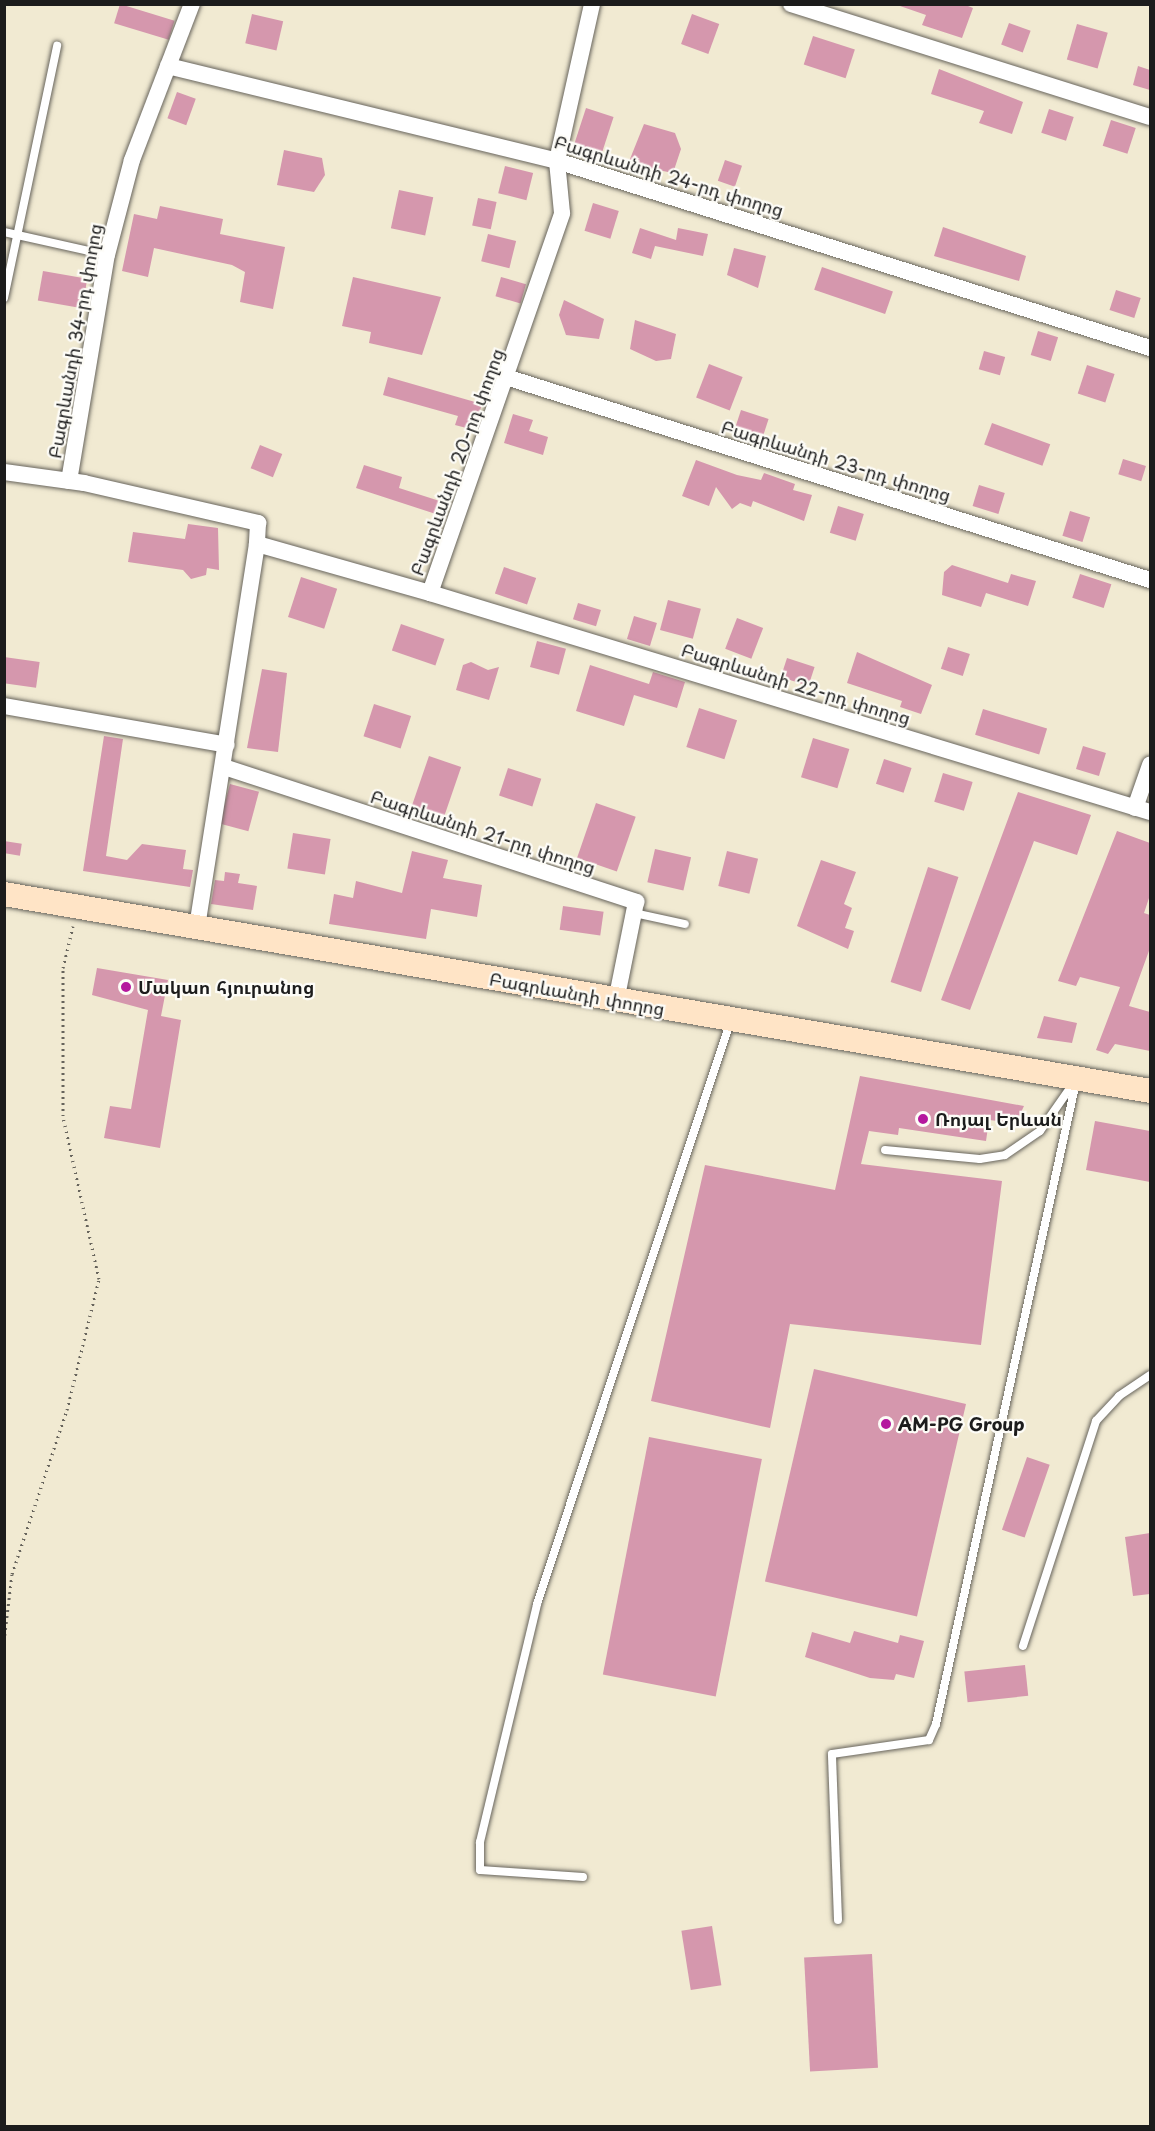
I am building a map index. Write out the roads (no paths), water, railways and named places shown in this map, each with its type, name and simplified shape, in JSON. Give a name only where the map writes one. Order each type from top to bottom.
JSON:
[{"type":"main road","name":"Բագրևանդի փողոց","points":[[4,894],[1150,1091]]},
{"type":"street","name":"Բագրևանդի 34-րդ փողոց","points":[[69,481],[107,255],[132,160],[192,4]]},
{"type":"street","name":"Բագրևանդի 20-րդ փողոց","points":[[257,544],[430,593],[509,378],[562,213],[557,161],[592,4]]},
{"type":"street","points":[[791,4],[1150,117]]},
{"type":"street","name":"Բագրևանդի 24-րդ փողոց","points":[[168,66],[557,161],[1150,348]]},
{"type":"street","name":"Բագրևանդի 23-րդ փողոց","points":[[509,378],[1150,580]]},
{"type":"street","points":[[4,472],[69,481],[258,523],[257,544],[224,767],[197,927]]},
{"type":"street","name":"Բագրևանդի 22-րդ փողոց","points":[[430,593],[1143,810]]},
{"type":"street","points":[[4,706],[227,745]]},
{"type":"street","points":[[1143,810],[1150,765]]},
{"type":"street","name":"Բագրևանդի 21-րդ փողոց","points":[[224,767],[636,902],[634,913]]},
{"type":"street","points":[[616,1000],[634,913]]},
{"type":"lane","points":[[4,298],[57,46]]},
{"type":"lane","points":[[4,232],[107,255]]},
{"type":"lane","points":[[634,913],[685,924]]},
{"type":"lane","points":[[583,1877],[480,1870],[480,1842],[537,1604],[731,1020]]},
{"type":"lane","points":[[885,1150],[980,1159],[1005,1155],[1040,1131],[1077,1078]]},
{"type":"lane","points":[[838,1920],[832,1754],[929,1740],[936,1724],[1077,1078]]},
{"type":"lane","points":[[1023,1646],[1096,1421],[1150,1375]]},
{"type":"place","name":"Մակաո հյուրանոց","points":[[126,987]]},
{"type":"place","name":"Ռոյալ Երևան","points":[[923,1119]]},
{"type":"place","name":"AM-PG Group","points":[[886,1424]]}]
